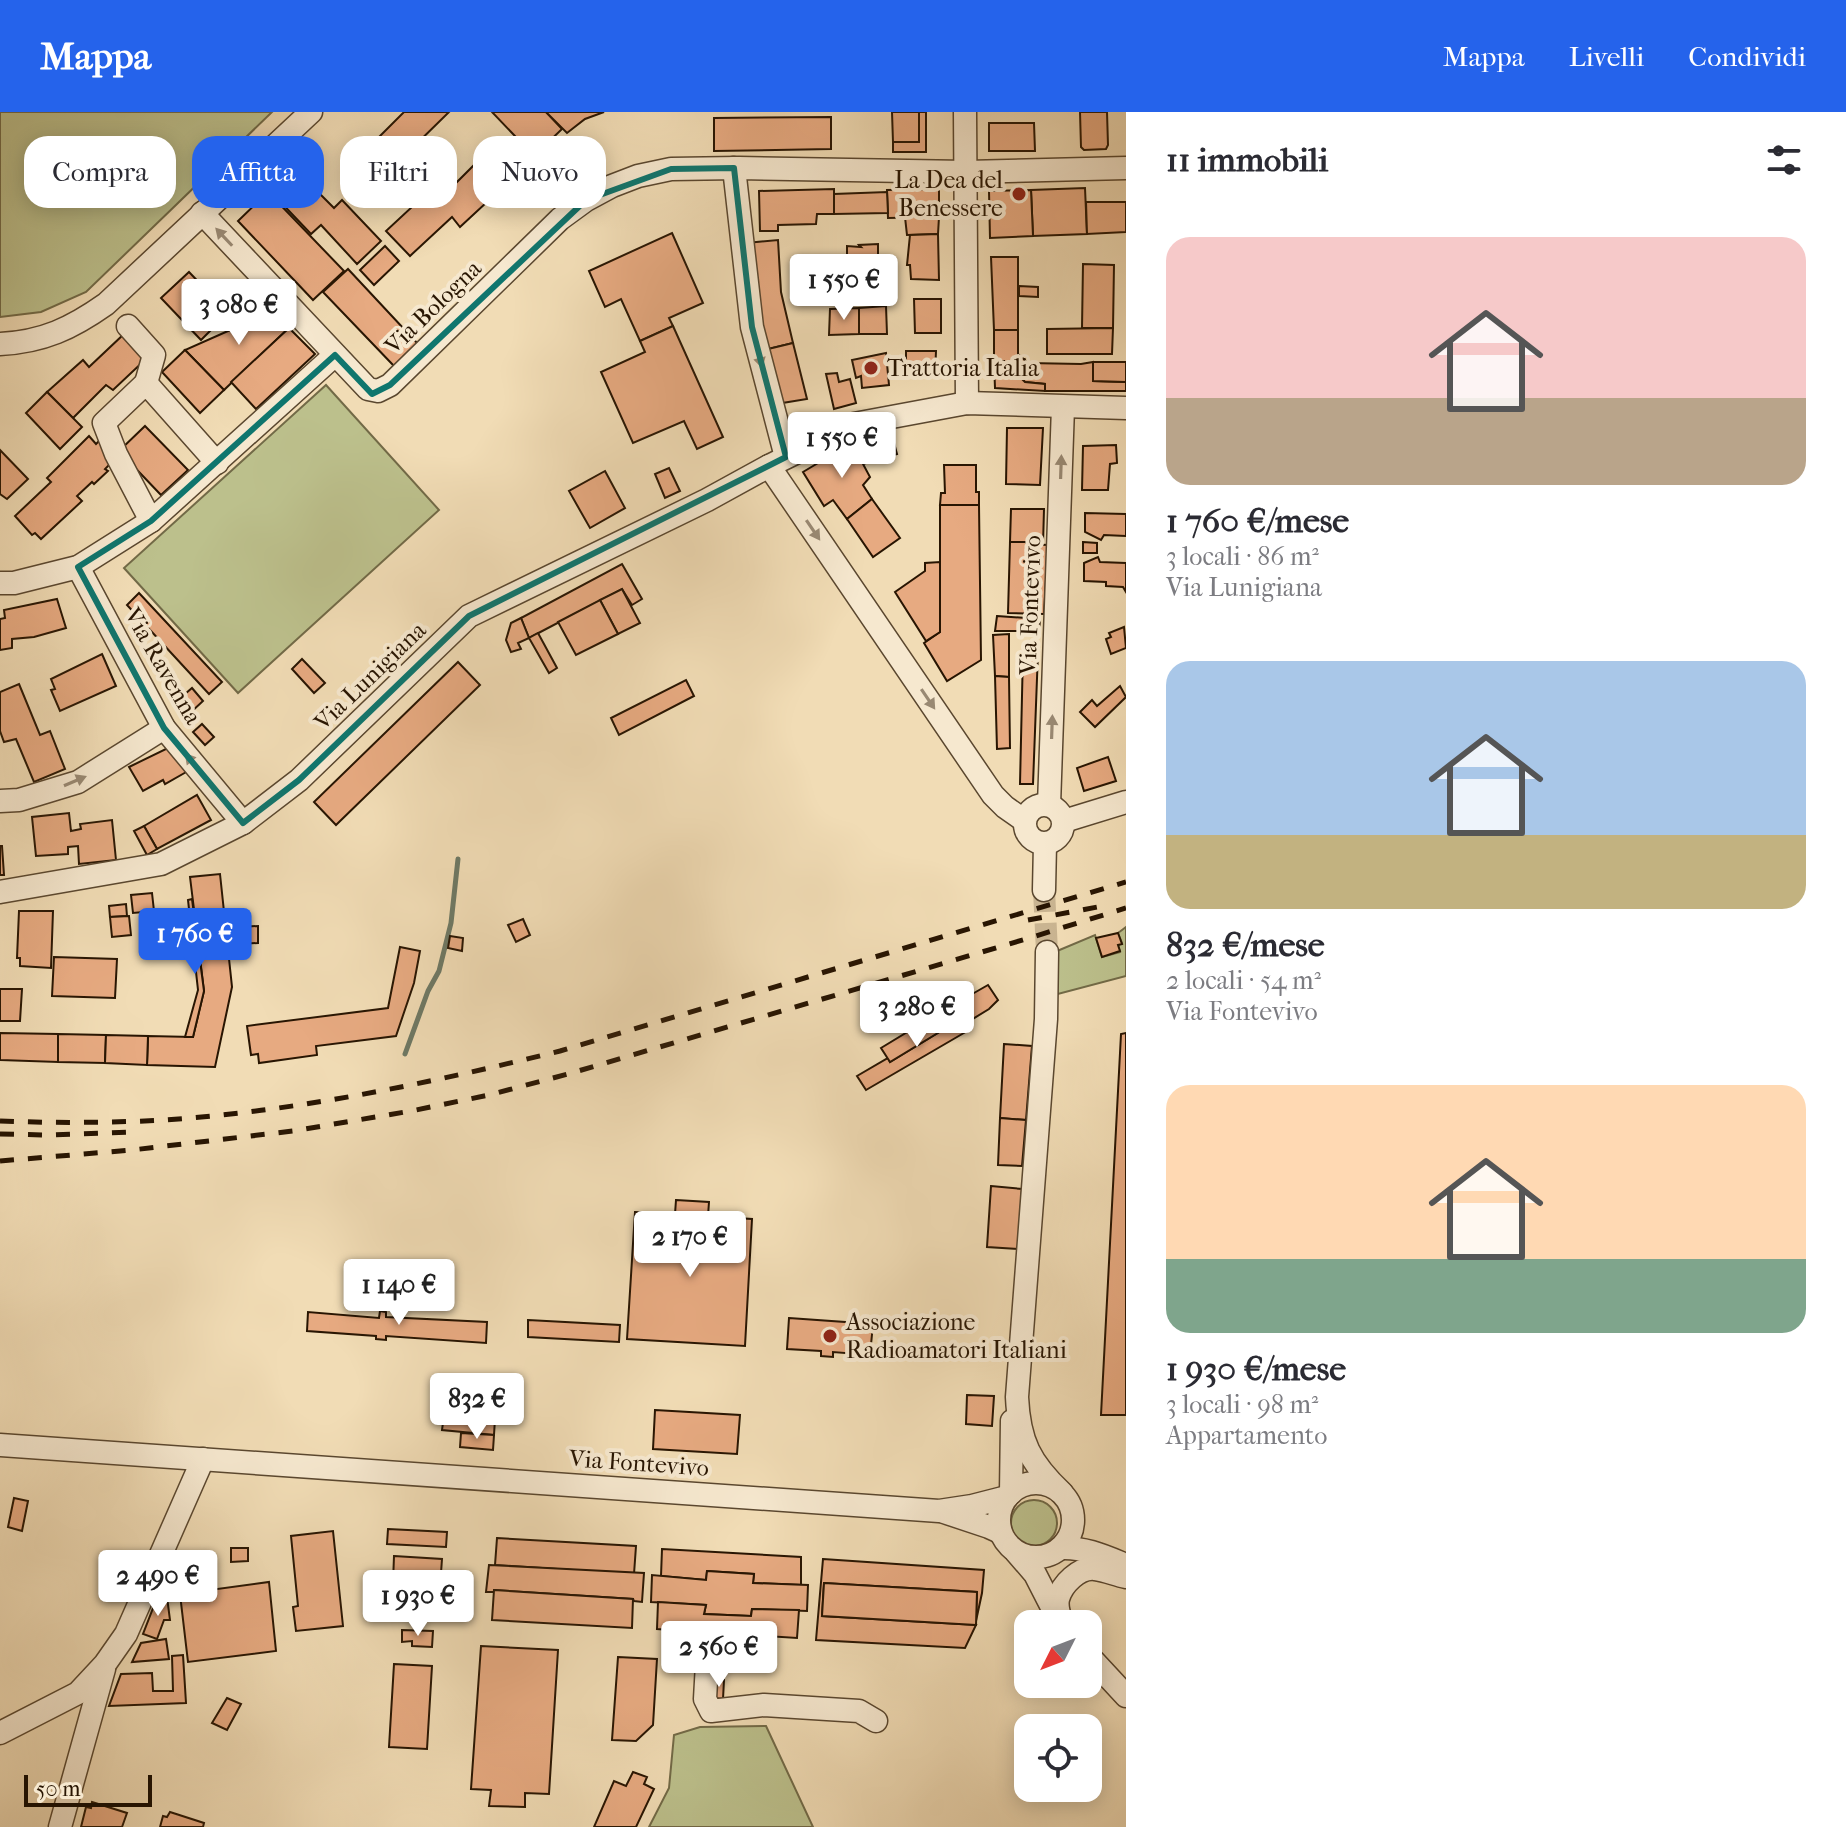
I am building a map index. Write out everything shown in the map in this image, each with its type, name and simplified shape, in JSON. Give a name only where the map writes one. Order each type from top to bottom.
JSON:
[{"type":"street","points":[[0,344],[20,343],[52,335],[83,320],[117,315],[202,213],[311,112]]},
{"type":"street","points":[[965,112],[967,403]]},
{"type":"street","points":[[777,161],[737,168],[752,327],[778,462],[993,795],[1025,821]]},
{"type":"street","name":"Via Bologna","points":[[335,355],[368,389],[378,391],[390,385],[560,219],[586,200],[638,176],[671,169],[966,172],[1126,168]]},
{"type":"street","points":[[0,583],[14,583],[78,567],[151,521],[335,355],[202,213]]},
{"type":"street","points":[[117,315],[154,355],[146,383],[104,423],[116,454],[151,521]]},
{"type":"street","points":[[146,383],[217,463]]},
{"type":"street","name":"Via Lunigiana","points":[[0,892],[161,864],[243,823],[299,780],[469,616],[707,500],[854,424],[967,403],[1126,408]]},
{"type":"street","name":"Via Fontevivo","points":[[1056,813],[1063,407]]},
{"type":"street","name":"Via Ravenna","points":[[78,567],[164,728],[243,823]]},
{"type":"street","points":[[0,801],[19,800],[78,782],[164,728]]},
{"type":"street","points":[[1056,813],[1062,833],[1058,838],[1045,844],[1028,834],[1025,821],[1030,810],[1036,806],[1056,813],[1126,802]]},
{"type":"street","points":[[1044,890],[1045,844]]},
{"type":"street","points":[[1047,952],[1046,1019],[1017,1412],[1029,1453],[1042,1475],[1062,1493],[1087,1534],[1118,1561]]},
{"type":"street","points":[[1009,1495],[1012,1423],[1017,1397]]},
{"type":"street","name":"Via Fontevivo","points":[[0,1445],[939,1511],[986,1503],[1009,1495]]},
{"type":"street","points":[[0,1733],[78,1693],[105,1664],[126,1634],[203,1459]]},
{"type":"street","points":[[1054,1610],[1028,1565],[1006,1543],[998,1520],[1009,1495],[1027,1484],[1051,1486],[1062,1493]]},
{"type":"street","name":"Via Fontevivo","points":[[939,1511],[1000,1532]]},
{"type":"street","points":[[1047,1597],[1043,1578],[1047,1563],[1068,1539],[1073,1527],[1073,1515]]},
{"type":"street","points":[[1015,1551],[1038,1558],[1057,1551],[1079,1549],[1118,1561]]},
{"type":"street","points":[[1058,1610],[1062,1590],[1082,1571],[1096,1569],[1126,1577]]},
{"type":"street","points":[[708,1646],[705,1699],[711,1711],[764,1705],[859,1711],[876,1721]]},
{"type":"street","points":[[60,1827],[105,1664]]},
{"type":"street","points":[[1102,1670],[1126,1696]]},
{"type":"highlighted area","points":[[734,168],[752,327],[786,457],[469,616],[299,780],[243,823],[164,728],[78,567],[151,521],[335,355],[372,394],[390,385],[586,200],[671,169]]},
{"type":"green space","points":[[0,112],[272,112],[247,136],[192,136],[192,189],[176,205],[176,136],[24,136],[24,208],[173,208],[86,292],[41,312],[0,317]]},
{"type":"green space","points":[[326,385],[439,510],[238,693],[124,568]]},
{"type":"green space","points":[[1126,927],[1126,976],[1054,995],[1050,954],[1095,935],[1102,957],[1120,952],[1118,945],[1122,943],[1118,933]]},
{"type":"green space","points":[[1034,1500],[1050,1507],[1057,1523],[1050,1539],[1034,1546],[1018,1539],[1011,1523],[1018,1507]]},
{"type":"green space","points":[[766,1726],[813,1827],[649,1827],[669,1788],[674,1735],[700,1727]]},
{"type":"building","points":[[404,112],[449,112],[425,136],[380,136]]},
{"type":"building","points":[[492,112],[546,112],[562,129],[555,136],[515,136]]},
{"type":"building","points":[[546,112],[604,112],[585,119],[567,133]]},
{"type":"building","points":[[892,112],[919,112],[919,142],[893,142]]},
{"type":"building","points":[[919,112],[926,112],[926,152],[893,152],[893,142],[919,142]]},
{"type":"building","points":[[1080,112],[1107,112],[1106,149],[1084,150],[1081,147]]},
{"type":"building","points":[[831,117],[831,149],[714,151],[714,118]]},
{"type":"building","points":[[989,123],[1034,123],[1035,151],[989,151]]},
{"type":"building","points":[[473,166],[473,208],[480,208],[460,227],[452,217],[410,256],[386,231],[411,208],[457,208],[457,182]]},
{"type":"building","points":[[1085,188],[1087,234],[1033,236],[1031,190]]},
{"type":"building","points":[[834,189],[834,214],[817,214],[816,224],[778,225],[778,231],[760,231],[759,191]]},
{"type":"building","points":[[939,189],[939,217],[888,218],[887,190]]},
{"type":"building","points":[[1031,190],[1033,236],[990,238],[989,191]]},
{"type":"building","points":[[887,192],[888,213],[834,214],[834,194]]},
{"type":"building","points":[[324,198],[334,208],[340,202],[340,208],[350,208],[381,241],[357,264],[321,225],[311,234],[286,208],[324,208]]},
{"type":"building","points":[[1086,202],[1126,202],[1126,232],[1087,234]]},
{"type":"building","points":[[251,208],[283,208],[344,271],[313,300],[238,221]]},
{"type":"building","points":[[905,217],[939,217],[938,234],[907,235]]},
{"type":"building","points":[[672,233],[703,303],[669,318],[673,326],[640,341],[621,299],[605,307],[589,271]]},
{"type":"building","points":[[938,234],[939,280],[911,279],[910,265],[907,265],[910,235]]},
{"type":"building","points":[[778,240],[781,292],[793,343],[764,350],[747,243]]},
{"type":"building","points":[[878,244],[878,255],[882,255],[882,273],[872,273],[872,280],[847,280],[847,246]]},
{"type":"building","points":[[385,246],[399,261],[374,285],[360,270]]},
{"type":"building","points":[[991,257],[1018,257],[1018,330],[994,330]]},
{"type":"building","points":[[1083,264],[1114,265],[1113,328],[1082,328]]},
{"type":"building","points":[[348,269],[418,344],[394,366],[323,292]]},
{"type":"building","points":[[189,272],[228,313],[201,340],[161,298]]},
{"type":"building","points":[[1019,286],[1038,287],[1038,297],[1019,296]]},
{"type":"building","points":[[914,299],[941,299],[941,333],[915,333]]},
{"type":"building","points":[[886,306],[887,334],[859,334],[859,308]]},
{"type":"building","points":[[859,308],[859,334],[829,335],[830,309]]},
{"type":"building","points":[[281,309],[294,323],[224,390],[185,350],[237,327]]},
{"type":"building","points":[[673,326],[723,437],[697,449],[684,421],[633,443],[601,372],[645,352],[640,341]]},
{"type":"building","points":[[289,328],[315,354],[256,409],[231,382]]},
{"type":"building","points":[[1113,328],[1112,354],[1047,354],[1047,329]]},
{"type":"building","points":[[994,330],[1018,330],[1018,354],[1028,363],[1093,362],[1093,381],[1126,382],[1126,391],[1045,391],[1045,384],[1025,382],[1004,361],[994,361]]},
{"type":"building","points":[[124,334],[147,358],[113,390],[106,385],[73,418],[47,392],[83,360],[89,367]]},
{"type":"building","points":[[793,343],[807,399],[776,404],[764,350]]},
{"type":"building","points":[[185,350],[224,390],[200,413],[162,372]]},
{"type":"building","points":[[906,351],[936,351],[935,375],[906,376]]},
{"type":"building","name":"Trattoria Italia","points":[[886,353],[889,385],[862,388],[861,376],[856,378],[852,360]]},
{"type":"building","points":[[994,361],[1004,361],[1025,382],[1045,384],[1045,391],[995,388]]},
{"type":"building","points":[[1093,362],[1126,362],[1126,382],[1093,381]]},
{"type":"building","points":[[837,373],[839,382],[850,379],[856,403],[834,409],[826,374]]},
{"type":"building","points":[[47,392],[82,427],[60,449],[26,413]]},
{"type":"building","points":[[145,426],[188,470],[161,495],[119,451]]},
{"type":"building","points":[[890,428],[897,454],[863,464],[860,438]]},
{"type":"building","points":[[1007,428],[1043,428],[1040,485],[1006,484]]},
{"type":"building","points":[[89,436],[96,444],[99,441],[115,459],[105,469],[108,471],[77,496],[82,501],[41,539],[35,533],[32,535],[15,516],[51,482],[47,478]]},
{"type":"building","points":[[860,438],[863,464],[870,477],[863,485],[872,499],[847,519],[833,500],[824,506],[803,472]]},
{"type":"building","points":[[1116,445],[1117,463],[1110,464],[1108,490],[1082,490],[1083,446]]},
{"type":"building","points":[[0,450],[28,479],[7,499],[0,494]]},
{"type":"building","points":[[944,465],[976,465],[979,505],[940,505],[941,493],[945,493]]},
{"type":"building","points":[[669,468],[680,491],[665,498],[655,474]]},
{"type":"building","points":[[605,471],[625,508],[590,528],[569,491]]},
{"type":"building","points":[[872,499],[900,538],[873,557],[847,519]]},
{"type":"building","points":[[940,505],[979,505],[981,660],[947,681],[924,643],[940,632]]},
{"type":"building","points":[[1011,509],[1044,509],[1043,545],[1010,542]]},
{"type":"building","points":[[1085,513],[1126,514],[1126,536],[1104,535],[1101,540],[1085,532]]},
{"type":"building","points":[[1010,542],[1048,545],[1044,614],[1008,613]]},
{"type":"building","points":[[1083,542],[1097,543],[1097,553],[1083,553]]},
{"type":"building","points":[[1098,557],[1100,562],[1126,563],[1126,592],[1123,587],[1106,586],[1106,582],[1084,581],[1084,563]]},
{"type":"building","points":[[940,562],[940,632],[926,641],[895,592],[925,571],[925,563]]},
{"type":"building","points":[[622,564],[642,599],[632,605],[622,589],[529,638],[521,618]]},
{"type":"building","points":[[622,589],[640,623],[618,634],[600,600]]},
{"type":"building","points":[[139,593],[222,682],[209,694],[127,605]]},
{"type":"building","points":[[57,599],[66,628],[34,637],[12,639],[12,648],[0,650],[0,619],[5,618],[4,610]]},
{"type":"building","points":[[600,600],[618,634],[576,655],[558,622]]},
{"type":"building","points":[[997,616],[1040,619],[1039,631],[995,631]]},
{"type":"building","points":[[521,618],[529,638],[518,643],[521,649],[511,652],[506,640],[511,623]]},
{"type":"building","points":[[1124,627],[1126,648],[1111,654],[1106,639],[1111,637],[1109,633]]},
{"type":"building","points":[[538,633],[557,668],[549,673],[529,638]]},
{"type":"building","points":[[1009,634],[1009,677],[995,676],[993,635]]},
{"type":"building","points":[[1023,652],[1038,652],[1033,784],[1020,784]]},
{"type":"building","points":[[102,654],[116,686],[60,711],[51,690],[55,689],[51,679]]},
{"type":"building","points":[[302,659],[325,683],[314,693],[292,669]]},
{"type":"building","points":[[458,662],[480,685],[336,825],[314,802]]},
{"type":"building","points":[[995,676],[1009,677],[1010,748],[997,749]]},
{"type":"building","points":[[686,680],[694,696],[619,735],[611,718]]},
{"type":"building","points":[[19,684],[40,735],[50,731],[65,769],[34,782],[16,739],[4,742],[0,731],[0,692]]},
{"type":"building","points":[[1120,686],[1126,697],[1095,727],[1080,712],[1092,700],[1097,706]]},
{"type":"building","points":[[192,688],[203,701],[190,713],[178,700]]},
{"type":"building","points":[[202,724],[214,737],[205,745],[193,732]]},
{"type":"building","points":[[172,746],[188,771],[165,784],[163,780],[143,791],[129,767]]},
{"type":"building","points":[[1108,757],[1116,781],[1084,791],[1077,768]]},
{"type":"building","points":[[197,795],[211,820],[157,849],[144,826]]},
{"type":"building","points":[[69,813],[71,831],[81,829],[80,824],[112,820],[116,860],[79,864],[78,846],[68,847],[68,854],[36,856],[32,817]]},
{"type":"building","points":[[144,826],[157,849],[147,855],[134,831]]},
{"type":"building","points":[[2,846],[4,875],[0,875]]},
{"type":"building","points":[[220,874],[232,987],[215,1067],[147,1065],[148,1036],[193,1037],[204,991],[190,877]]},
{"type":"building","points":[[152,893],[154,911],[133,913],[131,895]]},
{"type":"building","points":[[192,899],[204,991],[193,1037],[185,1037],[198,990],[188,900]]},
{"type":"building","points":[[126,904],[127,916],[110,917],[109,906]]},
{"type":"building","points":[[19,911],[53,911],[51,968],[20,966],[20,958],[17,958]]},
{"type":"building","points":[[129,916],[131,935],[112,937],[110,917]]},
{"type":"building","points":[[523,919],[530,935],[516,942],[508,925]]},
{"type":"building","points":[[258,926],[258,943],[239,944],[238,927]]},
{"type":"building","points":[[1118,933],[1122,944],[1118,945],[1120,951],[1102,957],[1096,938]]},
{"type":"building","points":[[450,936],[463,938],[462,951],[448,948]]},
{"type":"building","points":[[400,947],[420,951],[414,983],[396,1036],[316,1046],[317,1055],[259,1063],[258,1054],[251,1055],[247,1026],[388,1008]]},
{"type":"building","points":[[54,957],[117,959],[115,998],[52,996]]},
{"type":"building","points":[[988,985],[998,1000],[971,1020],[960,1001]]},
{"type":"building","points":[[0,989],[22,989],[20,1021],[0,1021]]},
{"type":"building","points":[[953,1005],[969,1030],[866,1090],[857,1076],[888,1058],[890,1062],[946,1028],[937,1014]]},
{"type":"building","points":[[937,1014],[946,1028],[890,1062],[881,1048]]},
{"type":"building","points":[[0,1033],[58,1034],[58,1062],[0,1060]]},
{"type":"building","points":[[1126,1033],[1126,1415],[1101,1415],[1121,1034]]},
{"type":"building","points":[[58,1034],[106,1035],[105,1063],[58,1062]]},
{"type":"building","points":[[106,1035],[148,1036],[147,1065],[105,1063]]},
{"type":"building","points":[[1004,1044],[1032,1046],[1026,1120],[1000,1118]]},
{"type":"building","points":[[1000,1118],[1026,1120],[1022,1166],[998,1165]]},
{"type":"building","points":[[991,1186],[1022,1189],[1018,1249],[987,1247]]},
{"type":"building","points":[[676,1200],[709,1202],[708,1216],[675,1214]]},
{"type":"building","points":[[635,1212],[752,1219],[745,1346],[627,1339]]},
{"type":"building","points":[[380,1311],[386,1312],[386,1317],[487,1322],[486,1343],[386,1336],[386,1340],[376,1339],[376,1336],[307,1331],[308,1312],[379,1318]]},
{"type":"building","name":"Associazione Radioamatori Italiani","points":[[789,1318],[873,1324],[870,1355],[833,1352],[833,1357],[821,1356],[821,1351],[787,1349]]},
{"type":"building","points":[[528,1320],[620,1325],[619,1342],[528,1337]]},
{"type":"building","points":[[967,1395],[994,1396],[992,1426],[966,1424]]},
{"type":"building","points":[[655,1410],[740,1415],[737,1454],[653,1449]]},
{"type":"building","points":[[444,1415],[495,1419],[494,1435],[442,1430]]},
{"type":"building","points":[[461,1433],[494,1435],[493,1450],[460,1447]]},
{"type":"building","points":[[14,1498],[28,1501],[22,1531],[8,1527]]},
{"type":"building","points":[[388,1529],[447,1532],[446,1547],[387,1544]]},
{"type":"building","points":[[333,1531],[343,1626],[296,1631],[293,1607],[298,1606],[291,1536]]},
{"type":"building","points":[[497,1538],[636,1546],[634,1574],[495,1565]]},
{"type":"building","points":[[231,1548],[248,1548],[248,1561],[231,1562]]},
{"type":"building","points":[[662,1549],[801,1557],[801,1585],[753,1583],[754,1574],[707,1571],[706,1580],[661,1576]]},
{"type":"building","points":[[394,1556],[442,1559],[440,1587],[393,1583]]},
{"type":"building","points":[[823,1559],[984,1570],[976,1621],[977,1592],[824,1583],[822,1616],[976,1625],[965,1648],[816,1640]]},
{"type":"building","points":[[489,1565],[644,1573],[642,1602],[494,1590],[486,1592]]},
{"type":"building","points":[[707,1571],[754,1574],[753,1583],[808,1585],[807,1611],[752,1609],[751,1616],[704,1614],[706,1605],[651,1602],[652,1575],[706,1580]]},
{"type":"building","points":[[269,1582],[276,1651],[188,1662],[180,1594]]},
{"type":"building","points":[[824,1583],[977,1592],[976,1625],[822,1616]]},
{"type":"building","points":[[494,1590],[633,1599],[632,1628],[492,1620]]},
{"type":"building","points":[[167,1597],[170,1620],[164,1620],[157,1639],[143,1634],[157,1598]]},
{"type":"building","points":[[658,1602],[706,1605],[704,1614],[751,1616],[752,1609],[799,1610],[797,1638],[657,1629]]},
{"type":"building","points":[[402,1630],[433,1631],[432,1647],[412,1646],[412,1641],[402,1642]]},
{"type":"building","points":[[166,1639],[169,1659],[132,1662],[141,1643]]},
{"type":"building","points":[[481,1646],[558,1650],[549,1794],[525,1793],[525,1807],[489,1806],[491,1790],[471,1789]]},
{"type":"building","points":[[183,1655],[186,1703],[109,1706],[121,1674],[152,1673],[153,1691],[173,1691],[172,1656]]},
{"type":"building","points":[[618,1657],[657,1659],[653,1725],[636,1741],[612,1740]]},
{"type":"building","points":[[394,1664],[432,1666],[427,1749],[389,1747]]},
{"type":"building","points":[[714,1680],[724,1680],[723,1699],[713,1698]]},
{"type":"building","points":[[227,1698],[241,1704],[227,1730],[212,1723]]},
{"type":"building","points":[[633,1772],[647,1777],[644,1784],[654,1789],[636,1827],[594,1827],[614,1781],[626,1786]]},
{"type":"building","points":[[92,1802],[127,1813],[122,1827],[81,1827],[86,1807],[91,1808]]},
{"type":"building","points":[[170,1812],[204,1823],[203,1827],[160,1827],[163,1816],[167,1817]]},
{"type":"waterway","points":[[405,1054],[428,991],[439,971],[451,923],[458,859]]},
{"type":"tunnel","points":[[1044,890],[1047,952]]},
{"type":"railway","points":[[0,1121],[123,1122],[214,1116],[314,1103],[413,1085],[560,1051],[1126,882]]},
{"type":"railway","points":[[1028,920],[1103,906]]},
{"type":"railway","points":[[0,1161],[132,1150],[293,1131],[489,1095],[1126,908]]},
{"type":"railway","points":[[0,1134],[136,1132]]},
{"type":"place","name":"La Dea del Benessere","points":[[1019,194]]},
{"type":"place","name":"Trattoria Italia","points":[[871,368]]},
{"type":"place","name":"Associazione Radioamatori Italiani","points":[[830,1336]]}]
